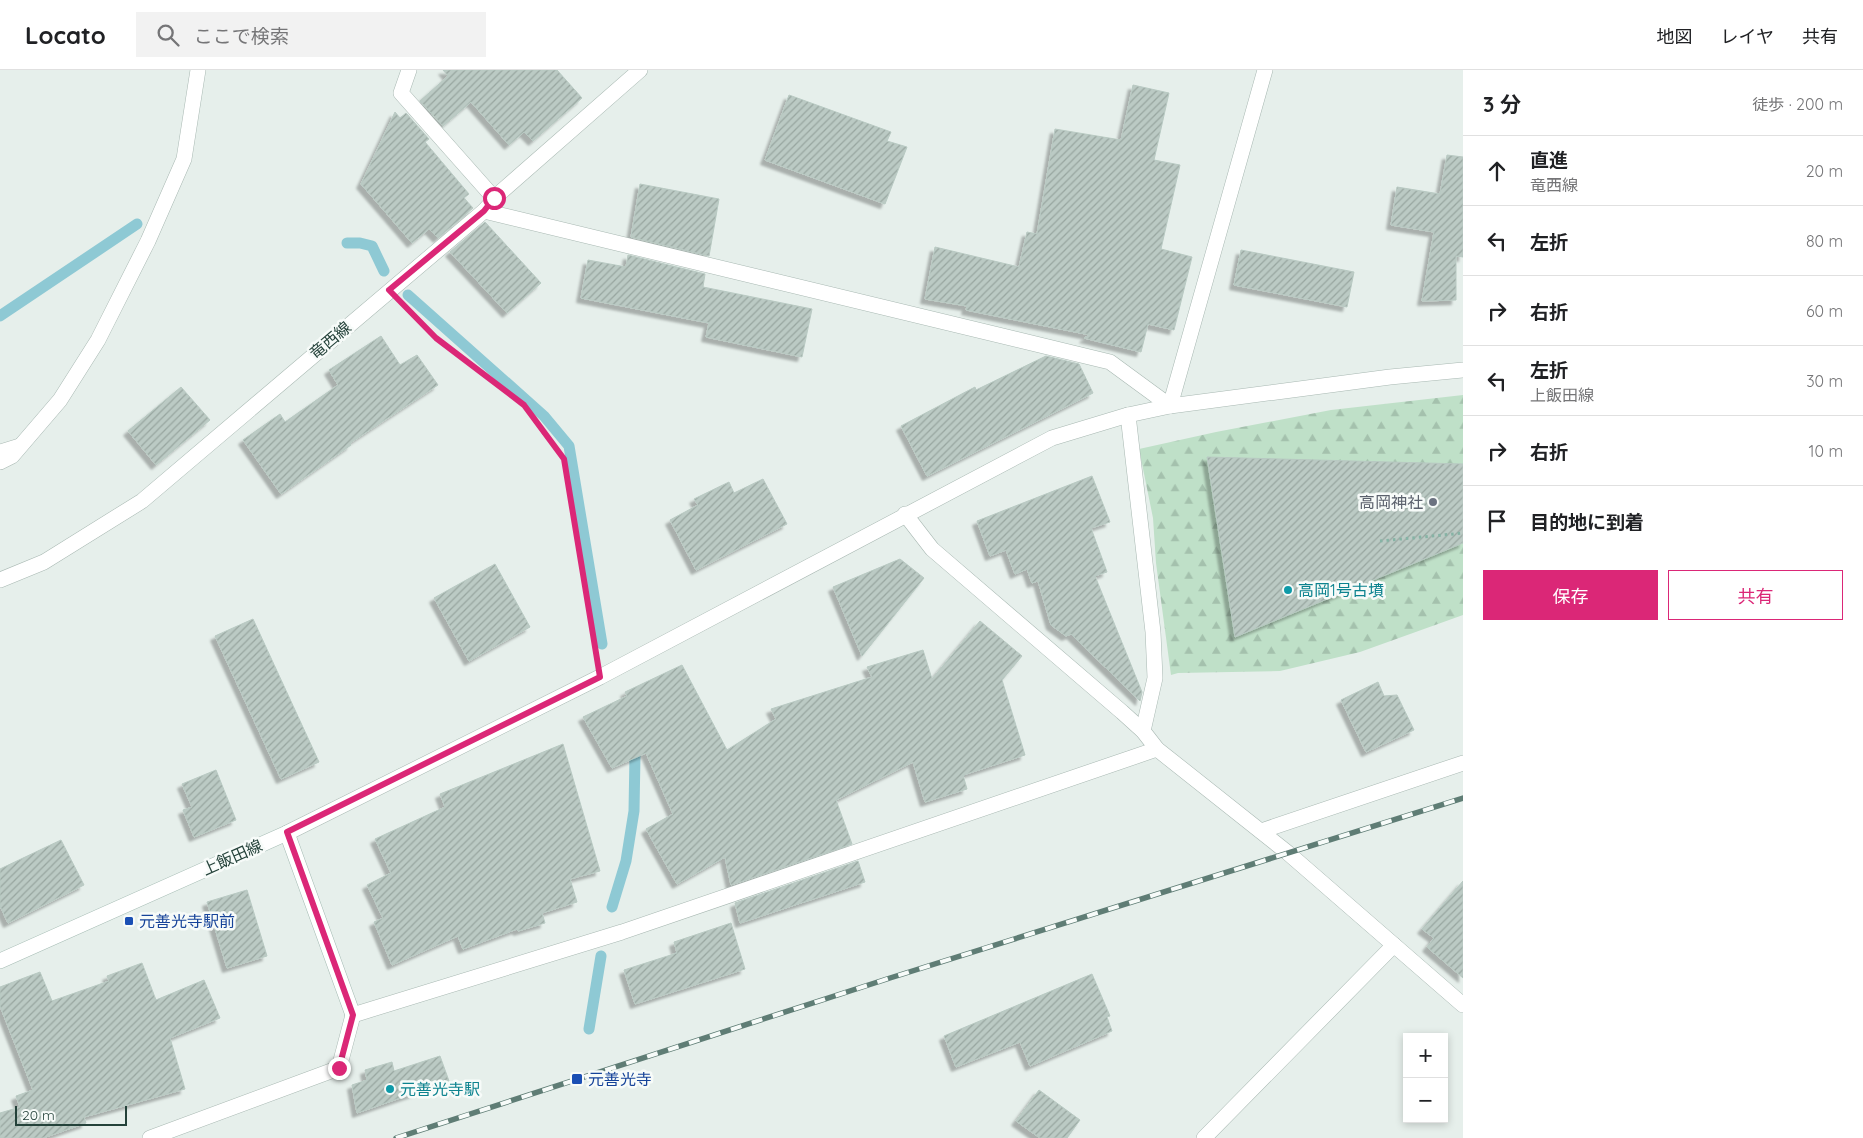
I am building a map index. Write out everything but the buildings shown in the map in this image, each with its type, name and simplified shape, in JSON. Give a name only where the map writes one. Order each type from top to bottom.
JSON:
[{"type":"street","points":[[0,462],[12,456],[65,392],[98,340],[148,241],[184,159],[198,70]]},
{"type":"street","points":[[409,70],[401,93],[494,198]]},
{"type":"street","name":"竜西線","points":[[0,580],[44,562],[142,501],[484,211],[494,198],[640,70]]},
{"type":"street","points":[[484,211],[1110,362],[1170,406],[1265,70]]},
{"type":"street","name":"上飯田線","points":[[0,961],[287,832],[600,677],[905,514],[1052,438],[1128,415],[1170,406],[1390,377],[1463,370]]},
{"type":"street","points":[[1128,415],[1153,641],[1155,678],[1143,731]]},
{"type":"street","points":[[0,452],[20,446]]},
{"type":"street","points":[[905,514],[932,549],[1143,731],[1157,749],[1261,831],[1463,1005]]},
{"type":"street","points":[[353,1015],[622,932],[1157,749]]},
{"type":"street","points":[[1261,831],[1463,763]]},
{"type":"street","points":[[150,1138],[339,1068],[353,1015],[287,832]]},
{"type":"street","points":[[1204,1138],[1394,945]]},
{"type":"path","points":[[389,290],[436,338],[524,405],[564,459],[600,677]]},
{"type":"path","points":[[1380,541],[1463,532]]},
{"type":"green space","points":[[1463,395],[1463,615],[1360,652],[1280,671],[1178,673],[1171,675],[1156,563],[1153,518],[1139,449],[1331,410]]},
{"type":"waterway","points":[[0,316],[137,224]]},
{"type":"waterway","points":[[347,243],[360,243],[372,246],[384,271]]},
{"type":"waterway","points":[[408,295],[544,416],[569,446],[602,644]]},
{"type":"waterway","points":[[612,907],[626,861],[634,811],[635,755],[631,743]]},
{"type":"waterway","points":[[589,1029],[601,956]]},
{"type":"railway","points":[[396,1138],[890,978],[1463,798]]},
{"type":"place","name":"高岡神社","points":[[1433,502]]},
{"type":"place","name":"高岡1号古墳","points":[[1288,590]]},
{"type":"place","name":"元善光寺駅前","points":[[129,921]]},
{"type":"place","name":"元善光寺","points":[[577,1079]]},
{"type":"place","name":"元善光寺駅","points":[[390,1089]]},
{"type":"route","points":[[339,1068],[353,1015],[287,832],[600,677],[564,459],[524,405],[436,338],[389,290],[484,211],[494,198]]}]
